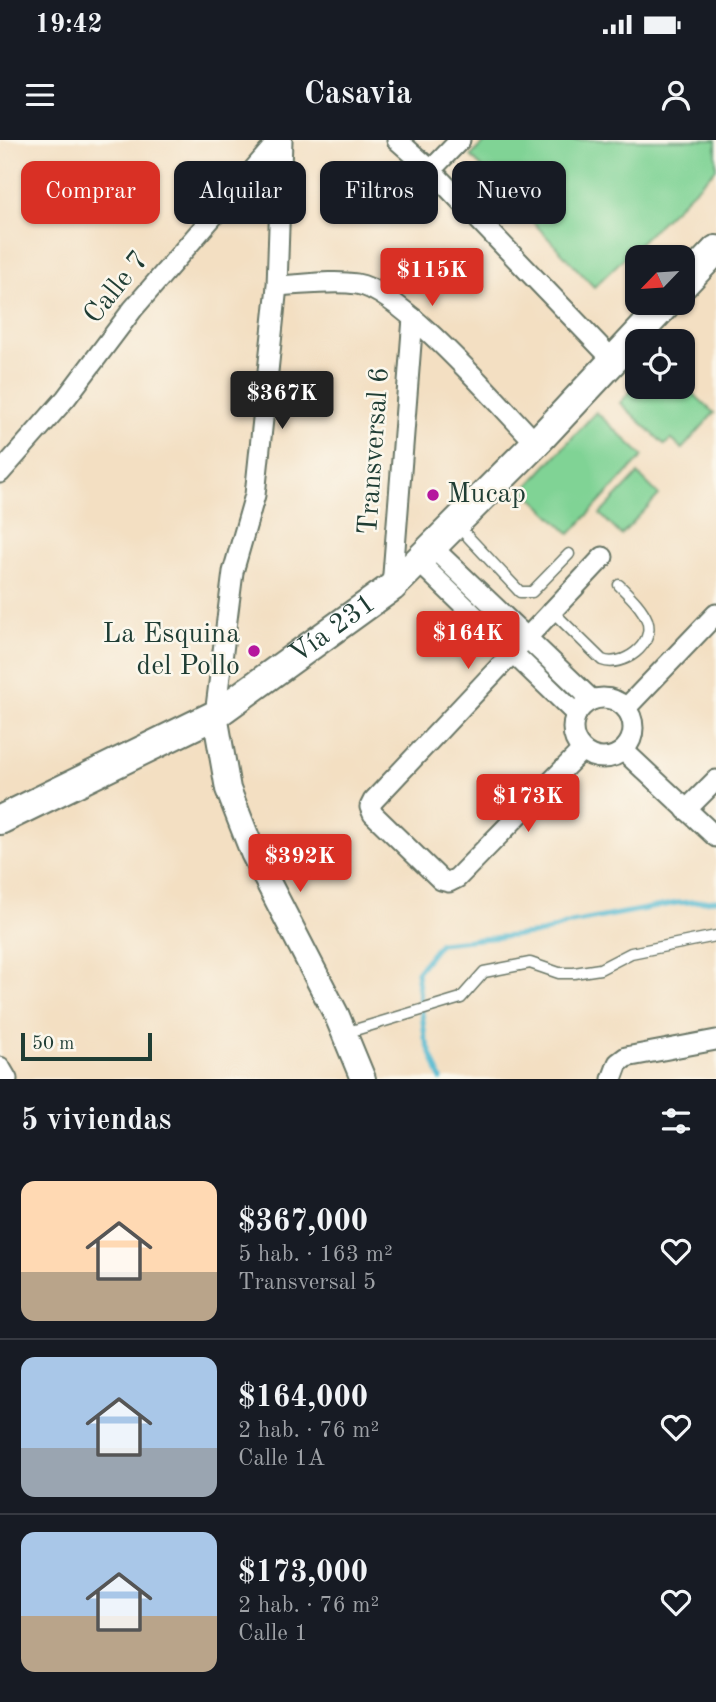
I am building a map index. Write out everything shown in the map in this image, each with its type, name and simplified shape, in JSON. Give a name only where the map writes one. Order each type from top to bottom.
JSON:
[{"type":"main road","points":[[695,272],[716,250]]},
{"type":"main road","name":"Vía 231","points":[[0,820],[215,715],[392,587],[536,443],[656,315]]},
{"type":"street","points":[[281,140],[277,286],[255,495],[233,572],[215,715],[228,789],[253,853],[344,1034],[363,1079]]},
{"type":"street","name":"Calle 7","points":[[0,473],[66,398],[133,309],[281,140]]},
{"type":"street","points":[[397,140],[421,161]]},
{"type":"street","points":[[438,163],[460,140]]},
{"type":"street","points":[[438,177],[613,360]]},
{"type":"street","points":[[277,286],[358,284],[382,296],[413,318],[536,443]]},
{"type":"street","name":"Transversal 6","points":[[392,587],[413,318]]},
{"type":"street","points":[[426,555],[527,637],[592,700]]},
{"type":"street","points":[[426,555],[513,653],[576,714]]},
{"type":"street","points":[[582,750],[457,878],[449,881],[441,880],[373,814],[370,807],[603,557]]},
{"type":"street","points":[[626,708],[716,614]]},
{"type":"street","points":[[610,698],[626,708],[631,716],[633,734],[624,751],[603,759],[582,750],[572,729],[576,714],[592,700],[610,698]]},
{"type":"street","points":[[624,751],[716,837]]},
{"type":"street","points":[[687,810],[716,780]]},
{"type":"street","points":[[612,1079],[614,1071],[626,1057],[716,1040]]},
{"type":"street","points":[[0,1067],[7,1079]]},
{"type":"lane","points":[[457,524],[520,592],[532,592],[569,554]]},
{"type":"lane","points":[[552,611],[602,660],[612,664],[624,661],[645,642],[649,631],[643,613],[619,584]]},
{"type":"lane","points":[[344,1034],[461,998],[484,972],[530,963],[559,973],[574,974],[600,969],[631,953],[716,936]]},
{"type":"green space","points":[[487,140],[716,140],[716,169],[637,245],[625,245],[625,257],[594,287],[535,224],[566,224],[566,161],[476,161],[471,156]]},
{"type":"green space","points":[[695,395],[714,413],[682,449],[671,439],[665,445],[620,403],[625,397],[695,399]]},
{"type":"green space","points":[[596,412],[643,456],[570,534],[524,490]]},
{"type":"green space","points":[[638,474],[659,495],[621,535],[600,514]]},
{"type":"waterway","points":[[441,1079],[425,1038],[417,972],[440,943],[542,933],[571,923],[677,903],[716,900]]},
{"type":"place","name":"Mucap","points":[[433,495]]},
{"type":"place","name":"La Esquina del Pollo","points":[[254,651]]}]
